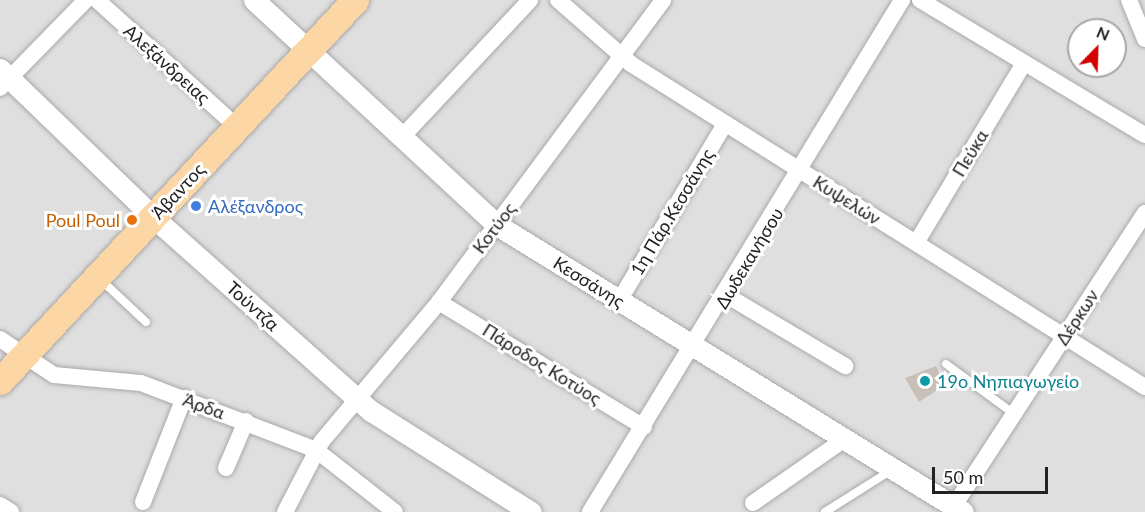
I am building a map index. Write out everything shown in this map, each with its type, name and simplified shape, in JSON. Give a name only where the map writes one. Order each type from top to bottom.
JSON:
[{"type":"main road","name":"Άβαντος","points":[[0,381],[355,0]]},
{"type":"street","points":[[3,79],[86,0]]},
{"type":"street","name":"Αλεξάνδρειας","points":[[97,0],[237,127]]},
{"type":"street","name":"Κεσσάνης","points":[[254,0],[497,225],[955,511]]},
{"type":"street","points":[[401,138],[530,0]]},
{"type":"street","name":"Κυψελών","points":[[558,0],[621,57],[1145,387]]},
{"type":"street","name":"Κοτύος","points":[[285,512],[316,450],[439,302],[663,0]]},
{"type":"street","name":"Δωδεκανήσου","points":[[590,512],[694,348],[902,0]]},
{"type":"street","points":[[920,0],[1145,135]]},
{"type":"street","points":[[1129,0],[1145,39]]},
{"type":"street","name":"Πεύκα","points":[[916,243],[1024,63]]},
{"type":"street","name":"Τούντζα","points":[[3,79],[358,400],[531,512]]},
{"type":"street","name":"1η Πάρ.Κεσσάνης","points":[[619,301],[725,123]]},
{"type":"street","name":"Δέρκων","points":[[955,511],[1014,414],[1145,213]]},
{"type":"street","points":[[726,295],[845,366]]},
{"type":"street","name":"Πάροδος Κοτύος","points":[[439,302],[644,427]]},
{"type":"street","name":"Άρδα","points":[[0,339],[22,357],[62,377],[133,381],[246,421],[316,450],[395,512]]},
{"type":"street","points":[[143,502],[184,398]]},
{"type":"street","points":[[226,468],[246,421]]},
{"type":"street","points":[[753,503],[842,441]]},
{"type":"street","points":[[0,505],[11,512]]},
{"type":"lane","points":[[97,276],[147,322]]},
{"type":"lane","points":[[946,364],[1014,414]]},
{"type":"lane","points":[[825,512],[890,471]]},
{"type":"shaded area","points":[[0,0],[1145,0],[1145,512],[0,512]]},
{"type":"building","name":"19ο Νηπιαγωγείο","points":[[936,366],[945,385],[919,402],[905,378]]},
{"type":"place","name":"Αλέξανδρος","points":[[196,206]]},
{"type":"place","name":"Poul Poul","points":[[132,220]]},
{"type":"place","name":"19ο Νηπιαγωγείο","points":[[925,381]]}]
